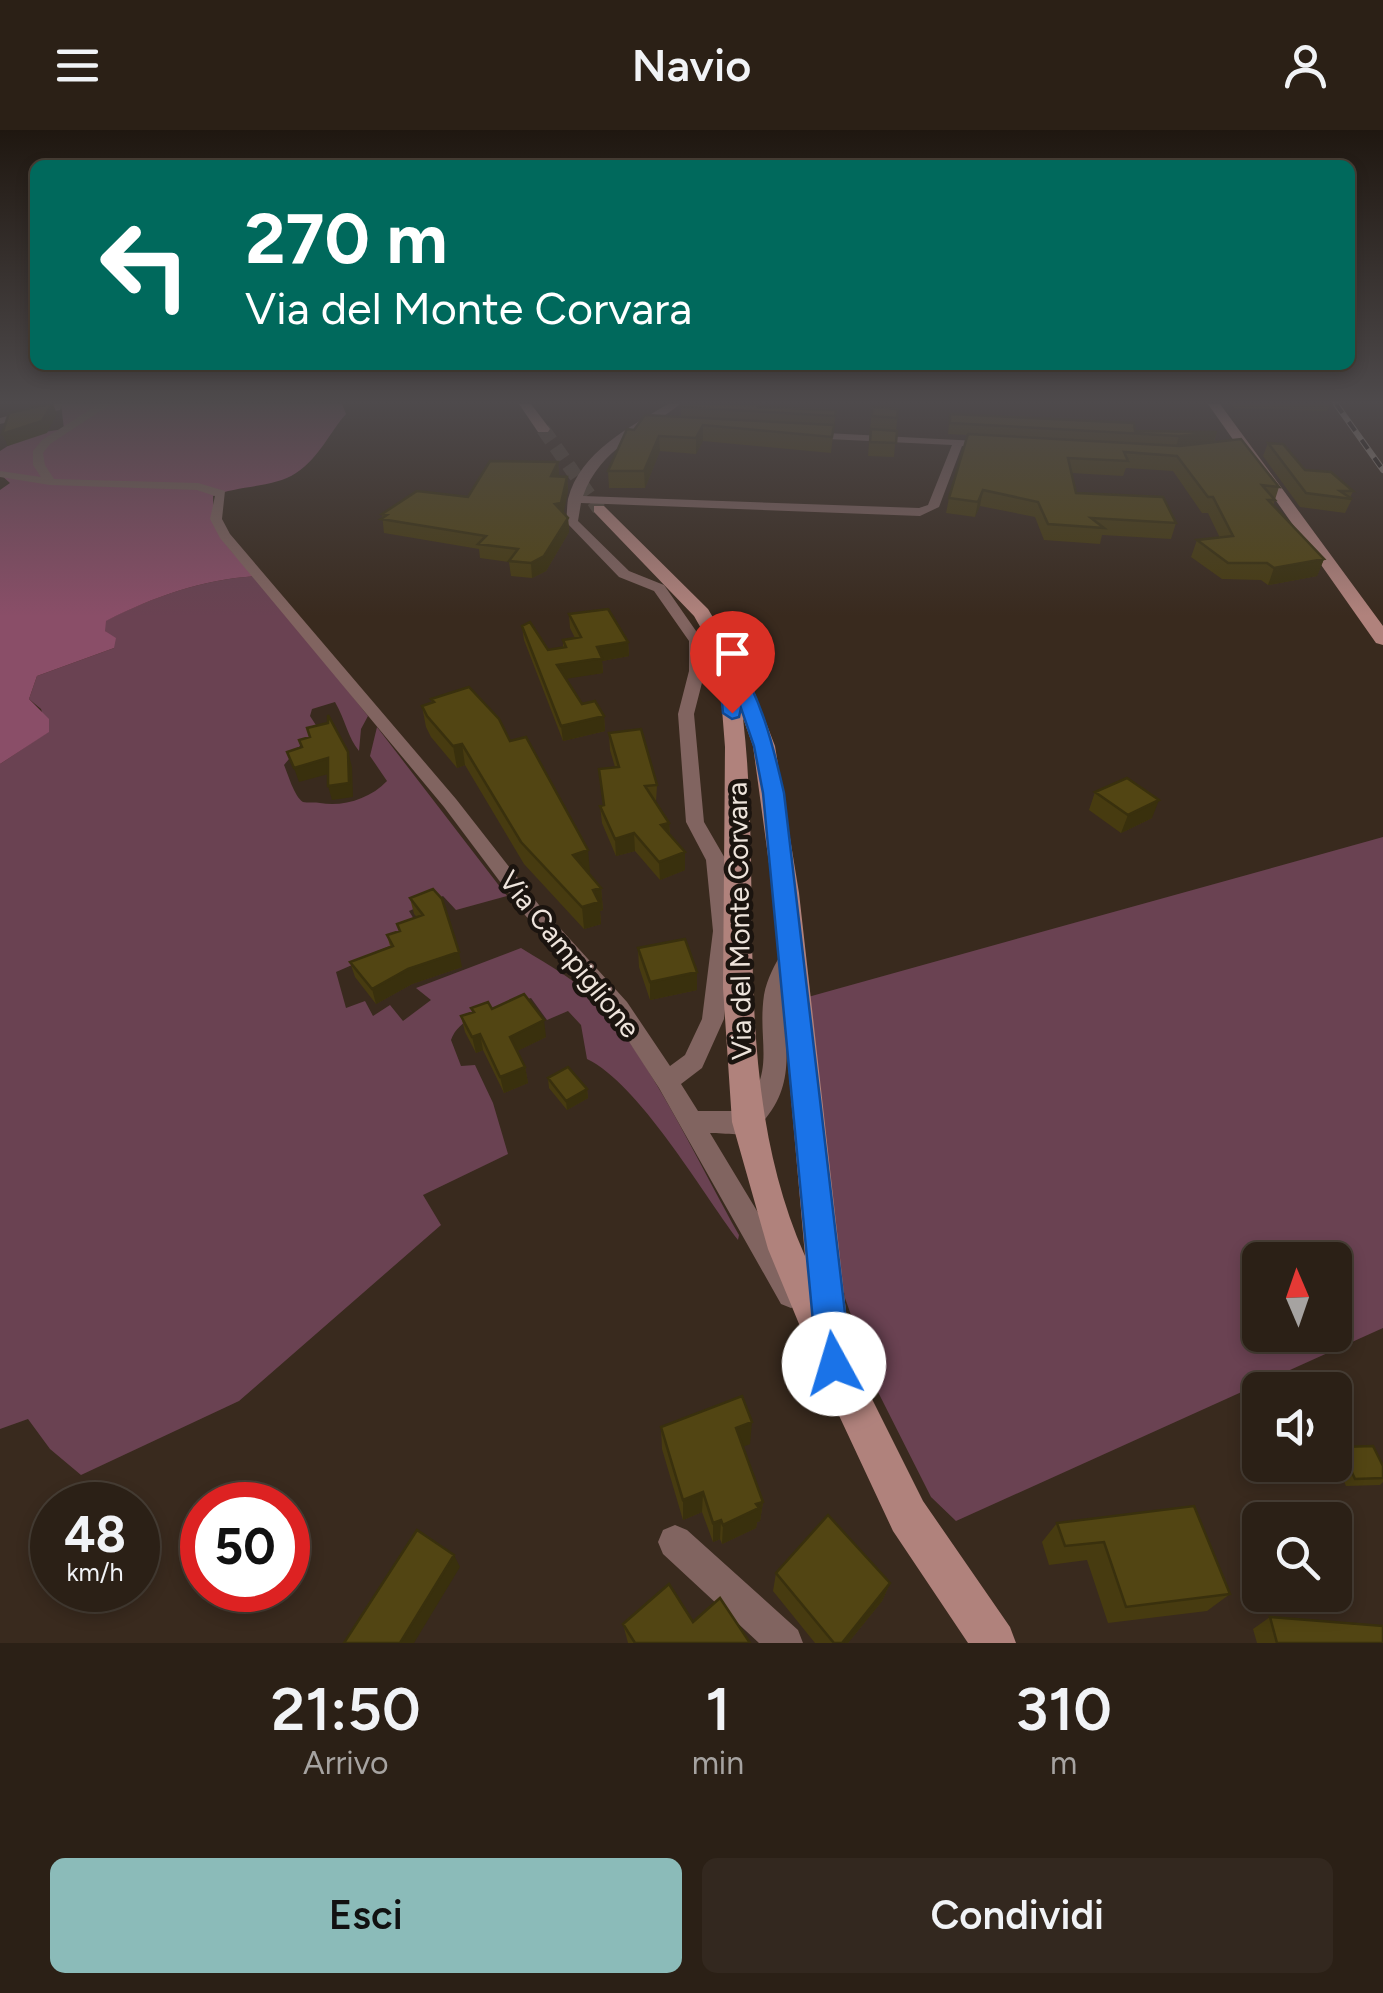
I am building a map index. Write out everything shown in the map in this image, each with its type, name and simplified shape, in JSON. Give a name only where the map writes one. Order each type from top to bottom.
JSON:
[{"type":"main road","points":[[1259,475],[1382,637]]},
{"type":"main road","name":"Via del Monte Corvara","points":[[599,509],[702,613],[739,678],[764,746],[773,793],[834,1364]]},
{"type":"main road","name":"Via del Monte Corvara","points":[[727,659],[736,748],[737,988],[748,1122],[786,1249],[834,1364]]},
{"type":"main road","name":"Via Campiglione","points":[[834,1364],[908,1516],[994,1643]]},
{"type":"street","name":"Via Campiglione","points":[[4,475],[50,482],[198,487],[221,494],[216,519],[224,535],[450,803],[532,910],[619,1008],[667,1081],[736,1205],[834,1364]]},
{"type":"street","points":[[45,475],[50,482]]},
{"type":"street","points":[[585,475],[574,499],[574,527],[624,574],[659,588],[696,640],[697,671],[686,714],[695,822],[716,860],[723,931],[713,1019],[694,1061],[667,1081]]},
{"type":"street","points":[[574,499],[920,512],[933,507],[946,475]]},
{"type":"street","name":"Via del Monte Corvara","points":[[748,1122],[767,1104],[774,1090],[779,1070],[775,984],[791,956]]},
{"type":"street","points":[[691,1122],[748,1122]]},
{"type":"street","points":[[675,1542],[785,1643]]},
{"type":"shaded area","points":[[1,475],[293,475],[213,496],[219,532],[257,576],[179,591],[106,621],[105,631],[116,638],[114,648],[37,676],[29,699],[49,719],[49,732],[0,764],[0,490],[10,483]]},
{"type":"shaded area","points":[[257,576],[368,716],[361,729],[359,751],[335,702],[312,709],[310,716],[323,736],[303,742],[284,765],[300,799],[347,803],[373,793],[387,781],[370,756],[377,727],[507,896],[456,910],[443,896],[409,911],[420,929],[398,945],[336,972],[346,1008],[365,1001],[373,1016],[390,1005],[403,1021],[431,1000],[416,988],[521,948],[585,990],[622,1031],[658,1087],[739,1235],[738,1240],[648,1114],[607,1072],[587,1059],[581,1025],[568,1011],[547,1020],[531,998],[485,1012],[464,1023],[451,1040],[461,1066],[475,1065],[493,1103],[508,1154],[423,1195],[441,1225],[239,1401],[81,1475],[50,1449],[28,1419],[0,1429],[0,764],[48,732],[41,709],[29,699],[37,676],[114,648],[105,631],[105,621],[179,591]]},
{"type":"shaded area","points":[[1383,837],[1383,1328],[1352,1342],[1352,1242],[1242,1242],[1242,1352],[1330,1352],[1286,1372],[1242,1372],[1242,1392],[956,1521],[931,1497],[878,1392],[845,1298],[834,1235],[808,997]]},
{"type":"building","points":[[482,475],[567,477],[561,503],[555,504],[568,518],[544,556],[531,563],[509,561],[518,549],[478,544],[486,536],[381,519],[387,515],[382,514],[417,491],[468,497]]},
{"type":"building","points":[[956,475],[1072,475],[1076,493],[1163,497],[1176,523],[1091,518],[1104,528],[1048,524],[1038,502],[983,490],[978,502],[949,498]]},
{"type":"building","points":[[1191,475],[1269,475],[1279,487],[1262,485],[1275,500],[1268,500],[1324,559],[1274,568],[1267,563],[1228,563],[1197,540],[1233,536],[1213,497],[1208,497]]},
{"type":"building","points":[[1292,475],[1334,475],[1353,491],[1340,491],[1352,499],[1306,493]]},
{"type":"building","points":[[608,609],[628,642],[597,647],[602,658],[557,665],[582,704],[595,701],[604,716],[561,726],[522,626],[530,622],[548,650],[566,647],[563,640],[581,637],[569,614]]},
{"type":"building","points":[[469,687],[499,719],[510,741],[526,737],[588,850],[573,855],[601,888],[593,890],[599,902],[582,907],[521,842],[462,744],[453,746],[427,716],[422,706],[434,702],[431,699]]},
{"type":"building","points":[[328,715],[348,752],[349,783],[328,786],[328,758],[294,768],[287,752],[302,747],[299,740],[310,737],[307,728],[328,723]]},
{"type":"building","points":[[641,729],[657,785],[645,786],[669,823],[661,825],[685,852],[659,862],[634,833],[615,839],[600,806],[604,805],[599,769],[619,767],[609,733]]},
{"type":"building","points":[[1127,778],[1159,800],[1128,815],[1095,792]]},
{"type":"building","points":[[433,889],[442,899],[459,952],[408,969],[372,989],[350,962],[393,946],[387,935],[400,931],[397,924],[423,915],[410,898]]},
{"type":"building","points":[[685,939],[697,972],[650,982],[638,948]]},
{"type":"building","points":[[524,994],[544,1020],[510,1037],[525,1067],[500,1077],[480,1034],[472,1037],[461,1016],[488,1002],[492,1009]]},
{"type":"building","points":[[568,1067],[587,1089],[566,1101],[548,1078]]},
{"type":"building","points":[[742,1396],[752,1422],[736,1428],[763,1502],[756,1504],[759,1508],[723,1525],[721,1520],[713,1523],[703,1492],[683,1500],[661,1427]]},
{"type":"building","points":[[1373,1446],[1383,1466],[1383,1478],[1355,1479],[1352,1447]]},
{"type":"building","points":[[1194,1506],[1230,1594],[1126,1607],[1104,1542],[1065,1546],[1057,1523]]},
{"type":"building","points":[[828,1515],[890,1583],[842,1643],[834,1643],[776,1573]]},
{"type":"building","points":[[417,1530],[454,1555],[400,1643],[344,1643]]},
{"type":"building","points":[[669,1584],[693,1622],[720,1598],[750,1643],[635,1643],[623,1624]]},
{"type":"building","points":[[1270,1617],[1383,1626],[1383,1643],[1277,1643]]},
{"type":"tunnel","points":[[575,475],[599,509]]},
{"type":"route","points":[[732,713],[727,659],[739,678],[764,746],[773,793],[834,1364]]}]
